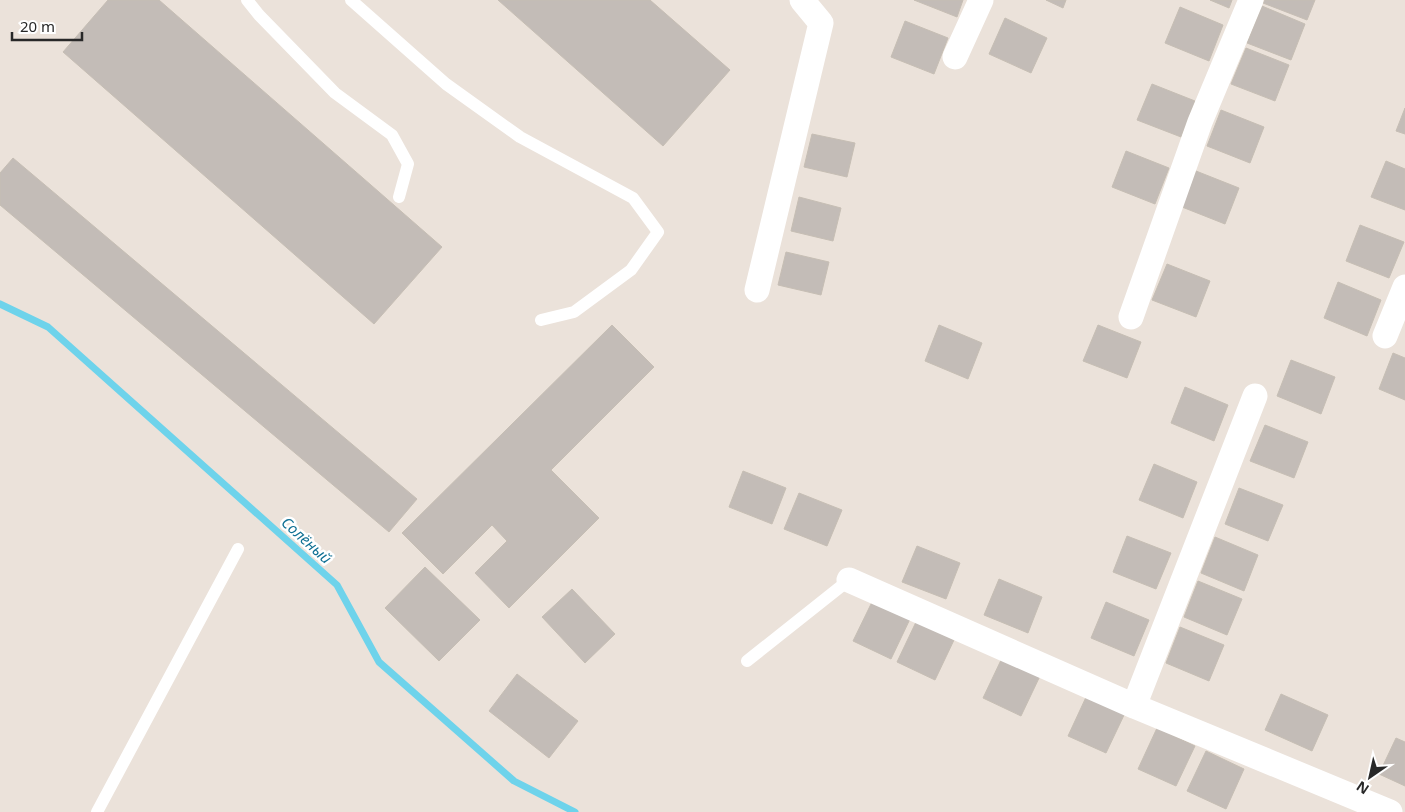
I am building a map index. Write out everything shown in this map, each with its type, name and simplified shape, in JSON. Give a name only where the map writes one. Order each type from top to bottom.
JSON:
[{"type":"street","points":[[757,290],[821,23],[802,0]]},
{"type":"street","points":[[955,57],[981,0]]},
{"type":"street","points":[[1131,317],[1200,122],[1251,0]]},
{"type":"street","points":[[1385,336],[1405,287]]},
{"type":"street","points":[[1134,706],[1255,396]]},
{"type":"street","points":[[849,580],[1134,706],[1390,812]]},
{"type":"lane","points":[[248,0],[259,15],[335,94],[392,135],[408,164],[400,198]]},
{"type":"lane","points":[[351,0],[446,84],[520,137],[633,198],[658,232],[631,270],[574,312],[541,320]]},
{"type":"lane","points":[[97,812],[238,549]]},
{"type":"lane","points":[[747,661],[849,580]]},
{"type":"building","points":[[108,0],[159,0],[442,247],[374,324],[63,52]]},
{"type":"building","points":[[498,0],[650,0],[730,70],[663,146]]},
{"type":"building","points":[[914,0],[963,0],[957,17]]},
{"type":"building","points":[[1046,0],[1066,0],[1063,8]]},
{"type":"building","points":[[1210,0],[1232,0],[1229,8]]},
{"type":"building","points":[[1265,0],[1315,0],[1307,20],[1263,3]]},
{"type":"building","points":[[1262,6],[1305,24],[1291,60],[1247,43]]},
{"type":"building","points":[[1180,7],[1223,25],[1209,61],[1165,43]]},
{"type":"building","points":[[1005,18],[1047,38],[1031,73],[989,54]]},
{"type":"building","points":[[905,21],[948,38],[934,74],[891,57]]},
{"type":"building","points":[[1246,48],[1289,65],[1275,101],[1231,84]]},
{"type":"building","points":[[1152,84],[1195,101],[1181,137],[1137,120]]},
{"type":"building","points":[[1405,108],[1405,134],[1396,131]]},
{"type":"building","points":[[1221,110],[1264,127],[1250,163],[1207,146]]},
{"type":"building","points":[[812,134],[855,143],[847,177],[804,167]]},
{"type":"building","points":[[1126,151],[1169,168],[1155,204],[1112,187]]},
{"type":"building","points":[[13,158],[417,499],[389,532],[0,205],[0,173]]},
{"type":"building","points":[[1386,161],[1405,169],[1405,210],[1371,197]]},
{"type":"building","points":[[1196,171],[1239,188],[1225,224],[1182,207]]},
{"type":"building","points":[[799,197],[841,208],[833,241],[791,231]]},
{"type":"building","points":[[1360,225],[1404,242],[1389,278],[1346,261]]},
{"type":"building","points":[[786,252],[829,262],[821,295],[778,285]]},
{"type":"building","points":[[1167,264],[1210,281],[1196,317],[1152,300]]},
{"type":"building","points":[[1338,282],[1381,300],[1367,336],[1324,318]]},
{"type":"building","points":[[612,325],[654,367],[551,470],[599,518],[509,608],[475,573],[507,541],[492,525],[443,574],[402,533]]},
{"type":"building","points":[[939,325],[982,343],[968,379],[925,361]]},
{"type":"building","points":[[1098,325],[1141,342],[1127,378],[1083,361]]},
{"type":"building","points":[[1393,353],[1405,358],[1405,400],[1379,389]]},
{"type":"building","points":[[1291,360],[1335,377],[1321,414],[1277,396]]},
{"type":"building","points":[[1185,387],[1228,405],[1214,441],[1171,423]]},
{"type":"building","points":[[1265,425],[1308,442],[1294,478],[1250,461]]},
{"type":"building","points":[[1154,464],[1197,482],[1183,518],[1139,500]]},
{"type":"building","points":[[743,471],[786,488],[772,524],[729,507]]},
{"type":"building","points":[[1239,488],[1283,505],[1268,541],[1225,524]]},
{"type":"building","points":[[799,493],[842,510],[827,546],[784,529]]},
{"type":"building","points":[[1127,536],[1171,553],[1156,589],[1113,572]]},
{"type":"building","points":[[1215,537],[1258,555],[1244,591],[1201,573]]},
{"type":"building","points":[[917,546],[960,563],[946,599],[902,582]]},
{"type":"building","points":[[425,567],[480,620],[439,661],[385,608]]},
{"type":"building","points":[[999,579],[1042,597],[1028,633],[984,615]]},
{"type":"building","points":[[1198,581],[1242,599],[1227,635],[1184,617]]},
{"type":"building","points":[[572,589],[615,634],[585,663],[542,617]]},
{"type":"building","points":[[872,602],[910,619],[891,659],[853,641]]},
{"type":"building","points":[[1106,602],[1149,620],[1134,656],[1091,638]]},
{"type":"building","points":[[916,622],[954,640],[935,680],[897,662]]},
{"type":"building","points":[[1180,627],[1224,645],[1209,681],[1166,663]]},
{"type":"building","points":[[1002,658],[1040,676],[1021,716],[983,698]]},
{"type":"building","points":[[517,674],[578,721],[549,758],[489,711]]},
{"type":"building","points":[[1281,694],[1328,715],[1312,751],[1265,730]]},
{"type":"building","points":[[1087,695],[1125,713],[1106,753],[1068,736]]},
{"type":"building","points":[[1157,728],[1195,746],[1176,786],[1138,769]]},
{"type":"building","points":[[1396,738],[1405,742],[1405,786],[1379,774]]},
{"type":"building","points":[[1206,751],[1244,769],[1226,809],[1187,791]]},
{"type":"waterway","name":"Солёный","points":[[0,304],[48,327],[337,585],[379,662],[514,781],[575,812]]}]
